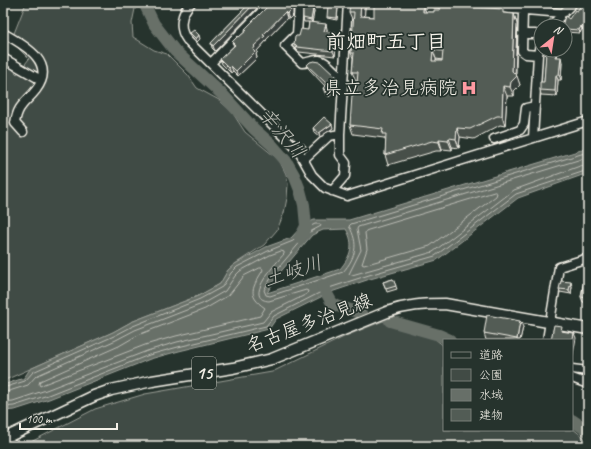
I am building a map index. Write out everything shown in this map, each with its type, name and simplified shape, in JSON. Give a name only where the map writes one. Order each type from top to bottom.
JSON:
[{"type":"main road","name":"名古屋多治見線","points":[[3,439],[94,396],[111,390],[152,381],[272,360],[387,312],[406,306],[444,304],[588,328]]},
{"type":"street","points":[[191,3],[184,12],[182,18],[182,31],[187,40],[211,62],[298,150],[312,175],[325,188],[348,196],[588,121]]},
{"type":"street","points":[[211,62],[270,3]]},
{"type":"street","points":[[299,3],[297,34],[285,46],[302,63],[320,60],[330,65],[332,70],[343,76]]},
{"type":"street","points":[[332,191],[345,176],[346,163],[340,155],[340,134],[348,3]]},
{"type":"street","points":[[435,3],[500,6],[523,11],[564,13]]},
{"type":"street","points":[[559,18],[573,3]]},
{"type":"street","points":[[523,11],[522,51],[526,54],[533,55]]},
{"type":"street","points":[[3,33],[26,47],[43,67],[43,74],[36,90],[22,104],[17,112],[15,122],[23,132]]},
{"type":"street","points":[[522,34],[533,34]]},
{"type":"street","points":[[3,58],[41,80]]},
{"type":"street","points":[[533,138],[538,58]]},
{"type":"street","points":[[330,65],[344,62]]},
{"type":"street","points":[[494,139],[520,130],[524,124],[526,108],[535,106]]},
{"type":"street","points":[[304,159],[329,136],[340,134]]},
{"type":"street","points":[[547,339],[560,266],[588,258]]},
{"type":"street","points":[[573,369],[588,371]]},
{"type":"street","points":[[573,378],[588,384]]},
{"type":"green space","points":[[26,3],[138,3],[136,4],[132,23],[133,37],[154,50],[167,54],[188,75],[197,88],[219,100],[232,112],[245,132],[279,160],[286,174],[288,184],[284,213],[277,230],[264,245],[228,270],[220,284],[198,296],[131,322],[113,332],[3,381],[3,60],[17,74],[29,59],[11,41]]},
{"type":"green space","points":[[383,321],[426,332],[443,345],[443,431],[573,431],[573,429],[588,441],[588,446],[23,446],[95,409],[145,394],[272,372],[348,335]]},
{"type":"water","points":[[588,148],[588,173],[518,198],[437,260],[331,292],[276,319],[269,329],[150,359],[49,399],[15,410],[3,411],[3,385],[24,378],[30,369],[113,332],[131,322],[198,296],[220,284],[228,270],[235,264],[266,247],[291,238],[302,226],[314,220],[349,220]],"holes":[[[346,229],[349,234],[351,245],[349,255],[340,269],[267,293],[277,276],[312,235],[323,230]]]},
{"type":"building","points":[[250,3],[255,3],[213,46],[211,43]]},
{"type":"building","points":[[271,3],[289,3],[291,5],[291,10],[287,14],[285,12],[263,35],[265,36],[254,46],[255,47],[253,50],[255,52],[236,71],[231,66],[229,68],[220,59],[235,45],[232,42],[247,30],[245,29]]},
{"type":"building","points":[[303,3],[310,3],[309,8],[313,9],[311,20],[303,18]]},
{"type":"building","points":[[350,3],[361,3],[360,16],[374,17],[374,3],[389,3],[423,5],[423,12],[434,12],[434,10],[440,10],[441,5],[503,9],[503,13],[514,14],[512,71],[517,76],[511,82],[510,87],[503,86],[502,116],[497,116],[470,129],[457,128],[456,139],[439,139],[439,142],[432,141],[385,155],[386,134],[382,134],[383,129],[350,125],[352,95],[356,95],[358,72],[352,72],[354,53],[351,53],[354,12],[349,12]],"holes":[[[433,50],[443,51],[442,61],[432,61]]]},
{"type":"building","points":[[582,4],[588,9],[588,18],[579,30],[573,30],[573,18],[570,18],[575,10],[577,11]]},
{"type":"building","points":[[328,5],[338,7],[337,18],[327,17]]},
{"type":"building","points":[[309,22],[326,24],[324,31],[335,33],[333,51],[297,47],[294,44],[295,37],[299,36],[301,29],[308,30]]},
{"type":"building","points":[[194,30],[199,35],[196,39],[190,33]]},
{"type":"building","points":[[546,58],[561,58],[559,75],[556,75],[555,91],[540,90],[540,82],[544,82]]},
{"type":"building","points":[[314,61],[320,62],[336,77],[336,84],[327,92],[323,88],[327,84],[307,65]]},
{"type":"building","points":[[324,117],[332,124],[319,133],[313,128]]},
{"type":"building","points":[[303,143],[307,147],[304,149],[302,145]]},
{"type":"building","points":[[588,261],[588,298],[581,297]]},
{"type":"building","points":[[393,279],[396,286],[386,289],[383,282]]},
{"type":"building","points":[[561,281],[571,282],[569,290],[559,289]]},
{"type":"building","points":[[487,315],[520,321],[517,339],[484,333]]},
{"type":"building","points":[[554,325],[562,326],[561,331],[574,333],[573,339],[551,339]]},
{"type":"waterway","name":"辛沢川","points":[[144,3],[154,24],[175,51],[225,97],[286,161],[294,175],[304,205],[306,226],[300,238]]},
{"type":"waterway","points":[[322,285],[332,303],[337,306],[361,313]]},
{"type":"waterway","points":[[390,321],[439,335],[448,339]]},
{"type":"waterway","points":[[573,421],[588,431]]},
{"type":"place","name":"県立多治見病院","points":[[469,88]]},
{"type":"district","name":"前畑町五丁目","points":[[386,41]]},
{"type":"water label","name":"土岐川","points":[[293,271]]}]
